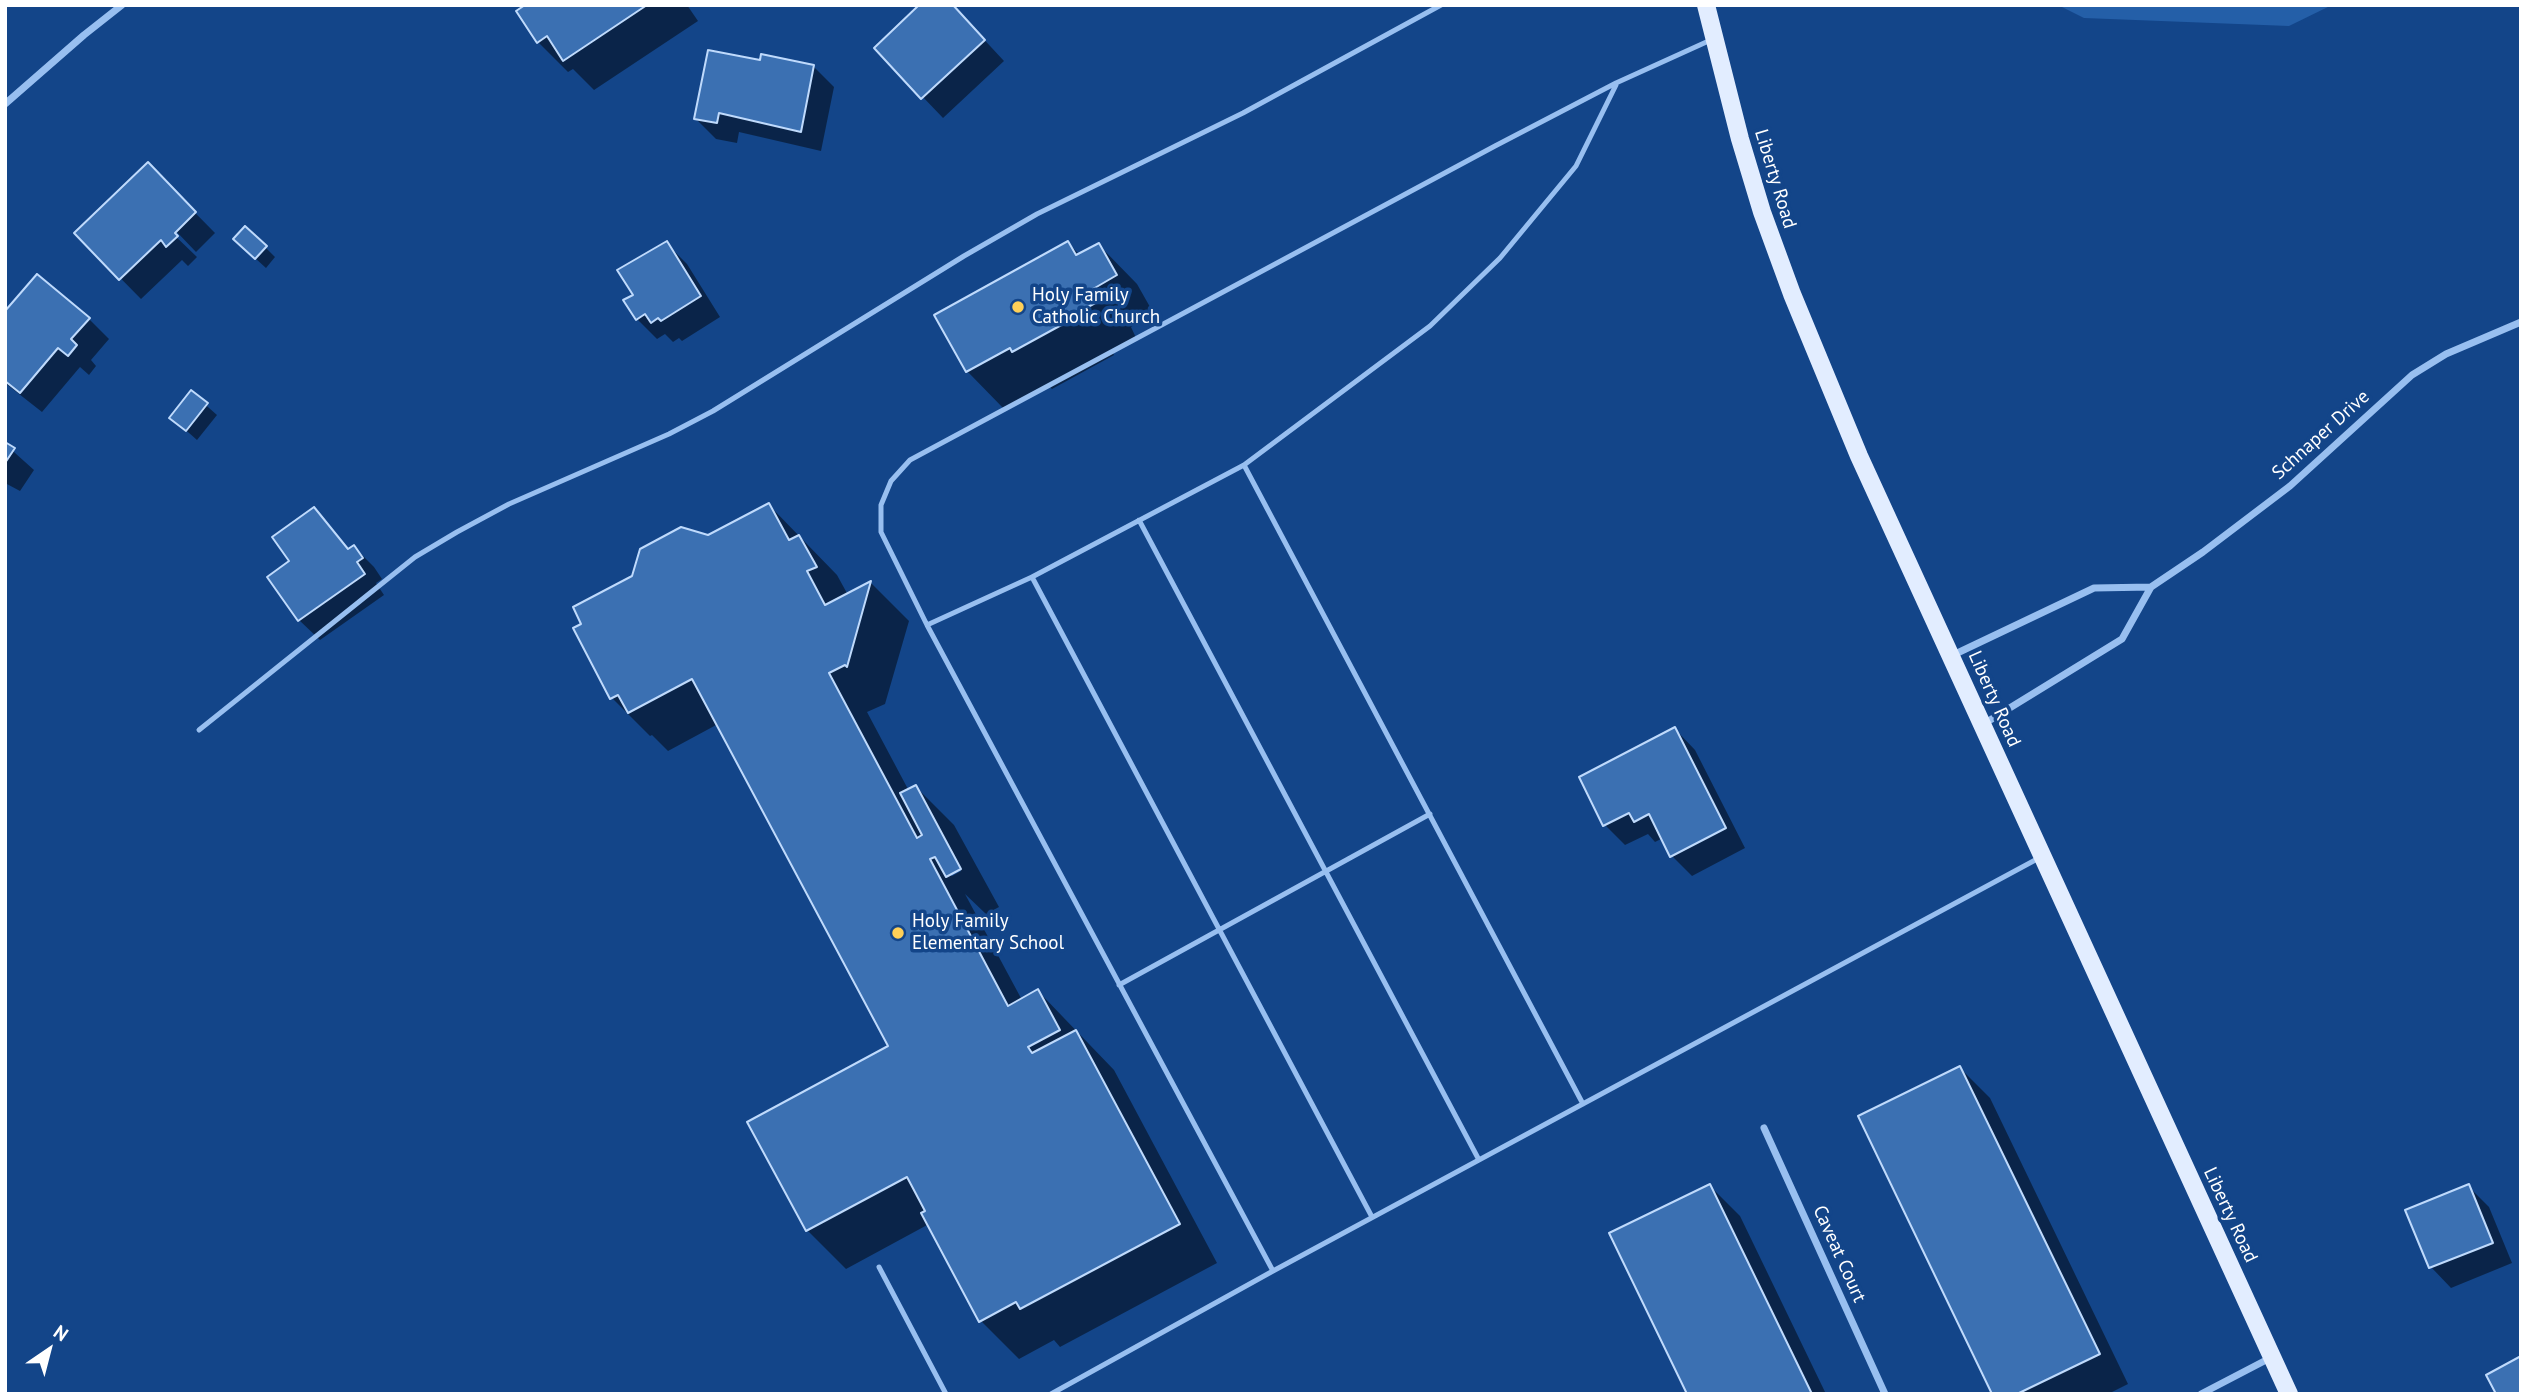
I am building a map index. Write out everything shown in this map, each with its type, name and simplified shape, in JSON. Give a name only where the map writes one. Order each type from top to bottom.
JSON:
[{"type":"main road","name":"Liberty Road","points":[[1706,5],[1713,39],[1762,212],[1792,294],[1858,456],[2288,1394]]},
{"type":"street","points":[[5,104],[122,5]]},
{"type":"street","name":"Schnaper Drive","points":[[1982,725],[2122,639],[2151,587],[2203,552],[2290,486],[2412,375],[2446,354],[2521,322]]},
{"type":"street","points":[[1951,656],[2094,588],[2151,587]]},
{"type":"street","name":"Caveat Court","points":[[1764,1128],[1885,1394]]},
{"type":"street","points":[[2201,1394],[2272,1357]]},
{"type":"lane","points":[[199,730],[415,557],[509,504],[668,434],[713,411],[964,256],[1037,215],[1243,113],[1441,5]]},
{"type":"lane","points":[[1273,1270],[927,625],[881,532],[881,505],[891,481],[910,460],[1616,83],[1713,39]]},
{"type":"lane","points":[[927,625],[1032,577],[1244,466],[1430,326],[1500,258],[1576,166],[1616,83]]},
{"type":"lane","points":[[1244,466],[1583,1104]]},
{"type":"lane","points":[[1139,520],[1479,1160]]},
{"type":"lane","points":[[1032,577],[1372,1217]]},
{"type":"lane","points":[[1119,985],[1430,814]]},
{"type":"lane","points":[[1051,1394],[1273,1270],[2042,856]]},
{"type":"lane","points":[[879,1267],[946,1394]]},
{"type":"shaded area","points":[[2058,5],[2332,5],[2289,26],[2084,18]]},
{"type":"building","points":[[525,5],[647,5],[563,61],[547,36],[537,43],[516,11]]},
{"type":"building","points":[[919,5],[953,5],[985,40],[921,99],[874,48]]},
{"type":"building","points":[[708,50],[760,60],[761,54],[814,65],[801,132],[719,113],[717,123],[694,119]]},
{"type":"building","points":[[148,162],[196,212],[175,233],[178,236],[166,247],[161,240],[119,280],[74,233]]},
{"type":"building","points":[[245,226],[267,246],[255,259],[233,239]]},
{"type":"building","points":[[667,241],[701,296],[661,321],[658,318],[651,323],[645,314],[636,320],[623,300],[633,295],[617,270]]},
{"type":"building","name":"Holy Family Catholic Church","points":[[1068,241],[1076,255],[1099,243],[1117,275],[1093,289],[1099,301],[1075,314],[1076,317],[1012,352],[1010,348],[966,372],[934,315]]},
{"type":"building","points":[[37,274],[90,318],[71,339],[77,345],[68,356],[58,348],[20,393],[5,381],[5,311]]},
{"type":"building","points":[[191,390],[208,403],[186,431],[169,418]]},
{"type":"building","points":[[5,442],[15,448],[5,463]]},
{"type":"building","name":"Holy Family Elementary School","points":[[769,503],[789,540],[799,535],[817,567],[807,571],[825,605],[871,581],[847,667],[845,665],[829,673],[917,838],[922,835],[900,793],[916,785],[961,869],[946,877],[935,857],[930,859],[1008,1006],[1038,989],[1060,1030],[1028,1047],[1032,1053],[1076,1030],[1180,1224],[1020,1309],[1016,1302],[979,1322],[921,1213],[925,1211],[907,1177],[806,1231],[747,1122],[888,1046],[692,679],[628,713],[618,695],[610,699],[573,628],[581,624],[573,607],[632,576],[640,549],[681,527],[708,535]]},
{"type":"building","points":[[314,507],[348,549],[354,545],[363,558],[357,562],[365,574],[298,621],[267,577],[289,561],[272,537]]},
{"type":"building","points":[[1675,727],[1726,828],[1670,857],[1649,814],[1634,822],[1629,813],[1603,826],[1579,777]]},
{"type":"building","points":[[1960,1066],[2100,1354],[2017,1394],[1992,1394],[1858,1116]]},
{"type":"building","points":[[1710,1184],[1812,1394],[1687,1394],[1609,1233]]},
{"type":"building","points":[[2469,1184],[2493,1243],[2429,1268],[2405,1210]]},
{"type":"building","points":[[2521,1356],[2521,1394],[2496,1394],[2486,1375]]},
{"type":"place","name":"Holy Family Catholic Church","points":[[1018,307]]},
{"type":"place","name":"Holy Family Elementary School","points":[[898,933]]}]
